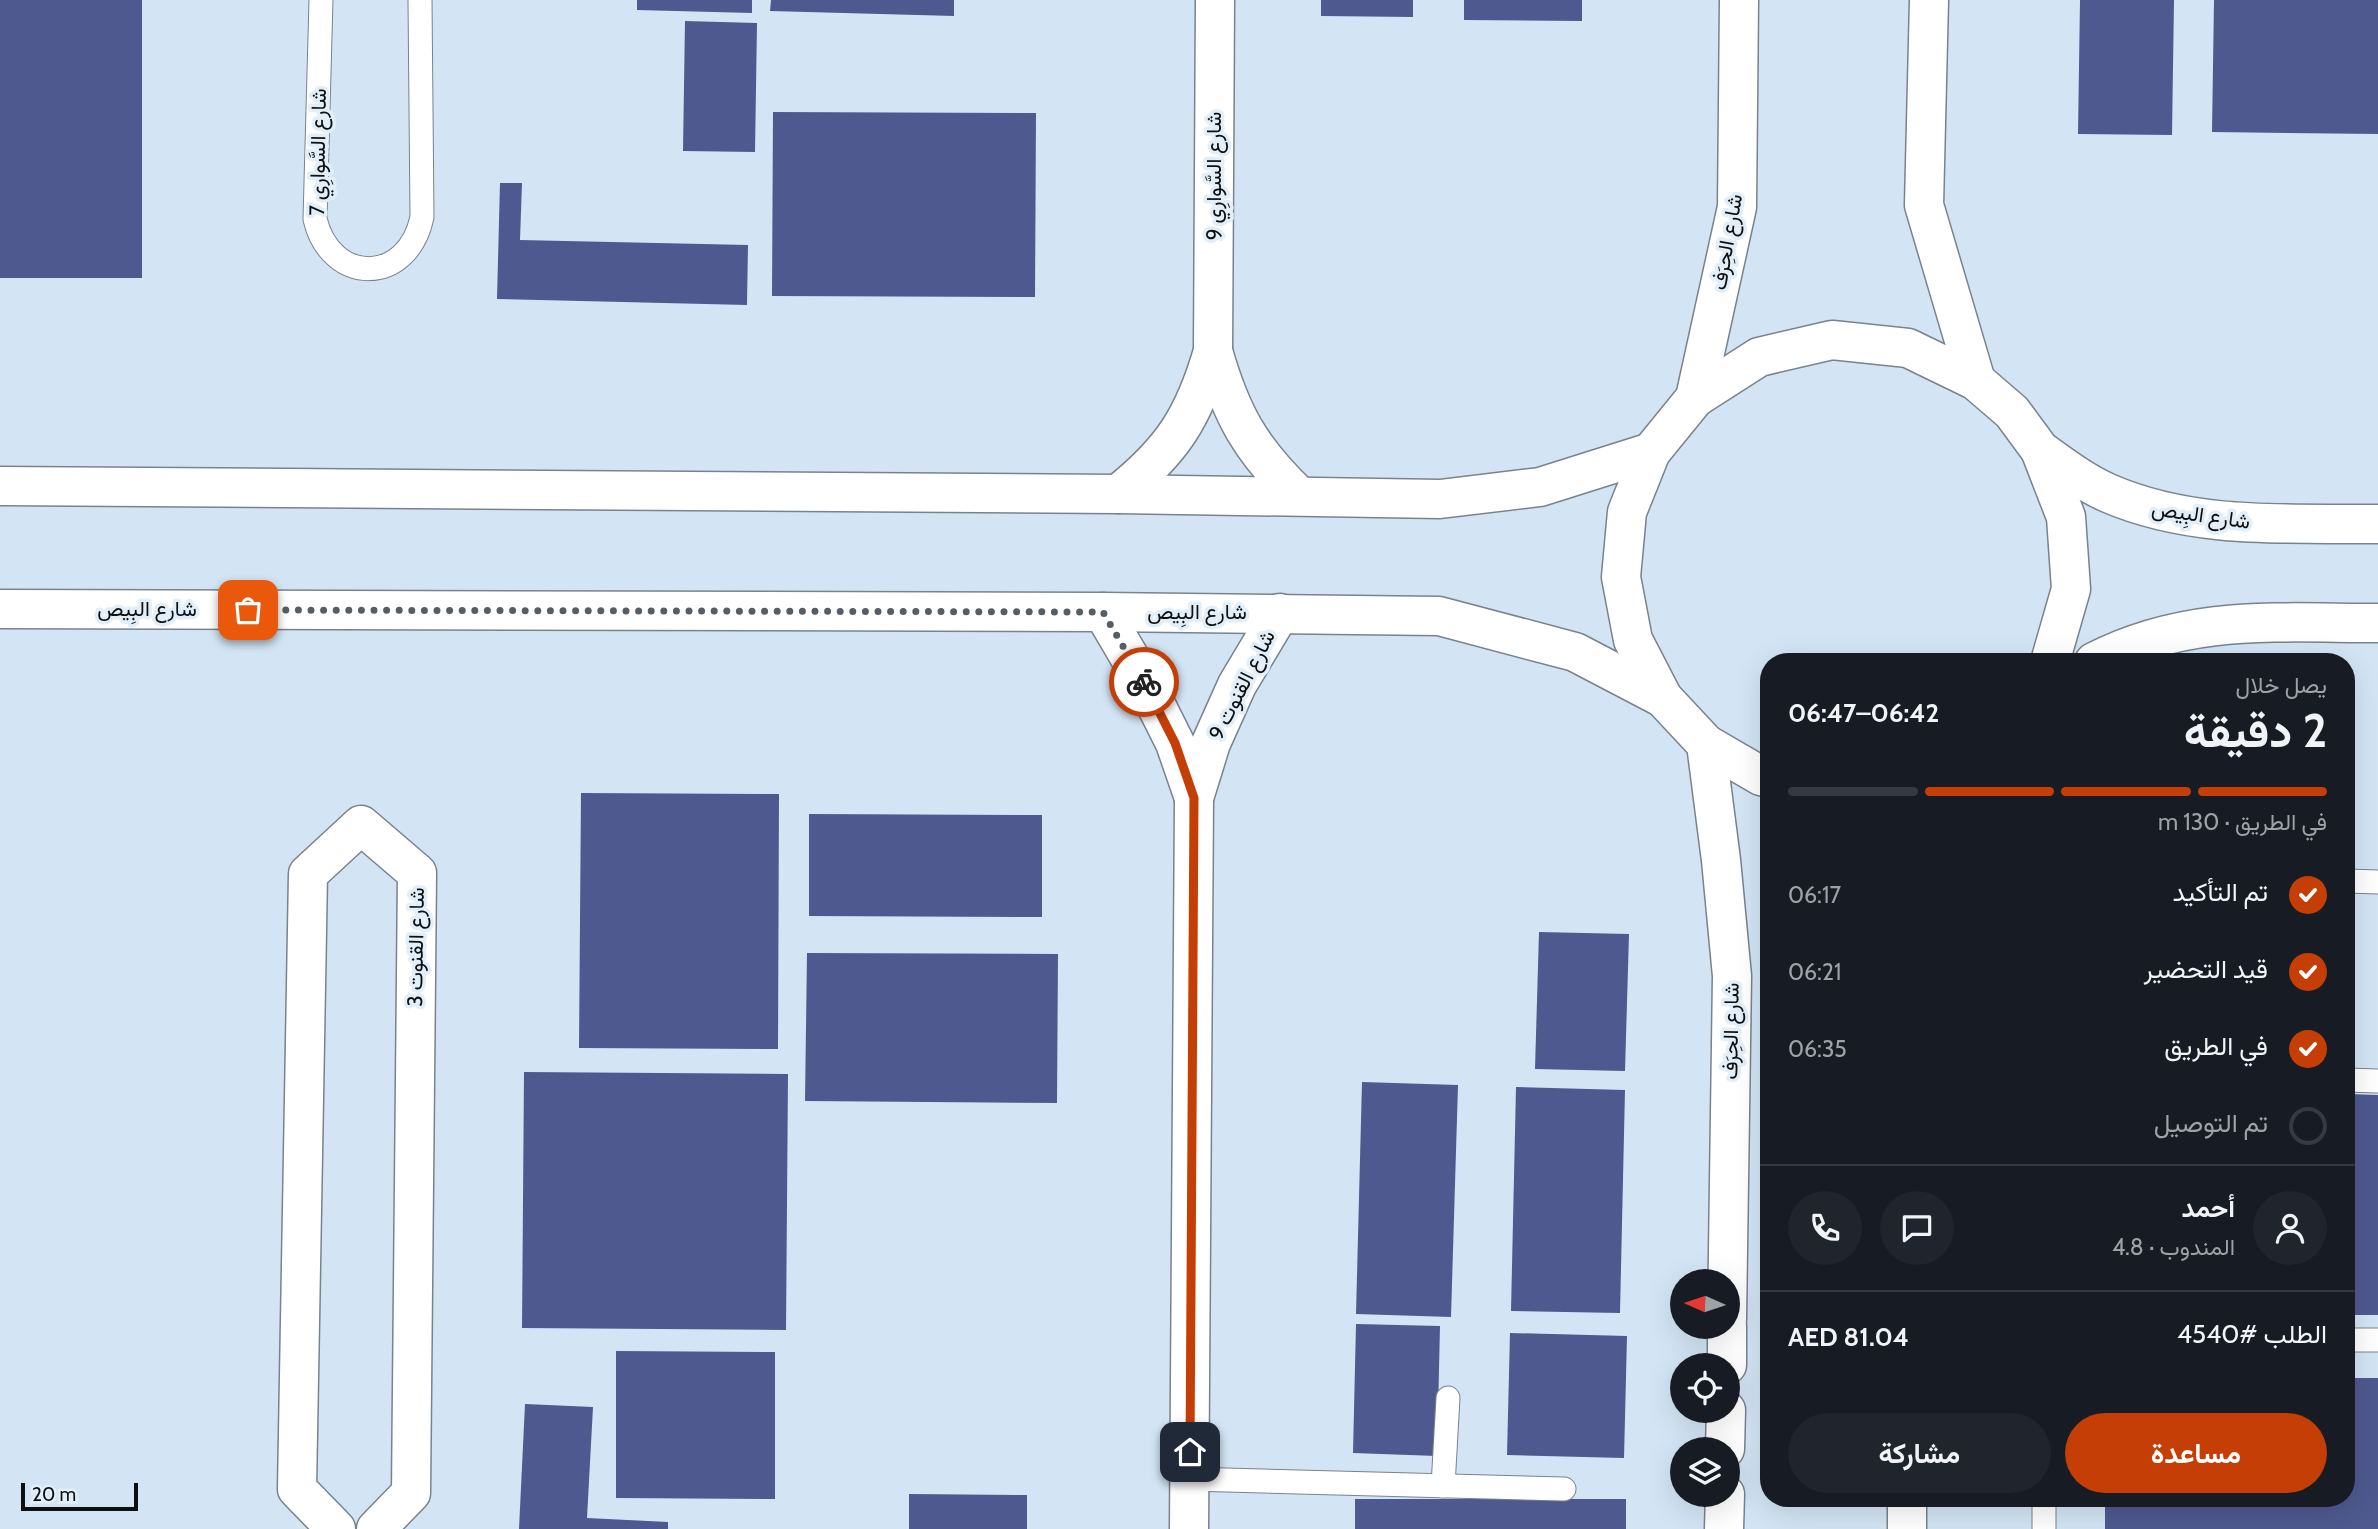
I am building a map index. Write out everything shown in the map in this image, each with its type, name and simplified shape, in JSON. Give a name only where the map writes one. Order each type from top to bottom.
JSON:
[{"type":"street","name":"شارع السَّوارِي 9","points":[[1118,494],[1145,472],[1176,437],[1189,417],[1203,385],[1213,351],[1215,0]]},
{"type":"street","name":"شارع الحِرَف","points":[[1695,398],[1737,207],[1739,0]]},
{"type":"street","points":[[1929,0],[1924,205],[1976,381]]},
{"type":"street","points":[[1760,775],[1706,744],[1663,698],[1633,640],[1621,577],[1627,512],[1651,452],[1695,398],[1759,357],[1832,340],[1908,348],[1976,381],[2012,412],[2040,450],[2066,517],[2071,589],[2053,653]]},
{"type":"street","name":"شارع السَّوارِي 9","points":[[1213,351],[1231,405],[1253,446],[1299,496]]},
{"type":"street","name":"شارع البِيص","points":[[2040,450],[2071,473],[2106,492],[2142,506],[2180,516],[2219,522],[2378,524]]},
{"type":"street","points":[[0,486],[1440,499],[1540,487],[1651,452]]},
{"type":"street","name":"شارع البِيص","points":[[0,609],[1103,612],[1439,616],[1575,652],[1663,698]]},
{"type":"street","name":"شارع القنوت 9","points":[[1103,612],[1147,687],[1175,743],[1194,798]]},
{"type":"street","name":"شارع القنوت 9","points":[[1189,1529],[1194,798],[1211,743],[1237,685],[1280,613]]},
{"type":"street","points":[[2112,653],[2161,635],[2203,626],[2246,622],[2378,624]]},
{"type":"street","name":"شارع الحِرَف","points":[[1706,744],[1732,975],[1728,1269]]},
{"type":"street","name":"شارع القنوت 3","points":[[336,1529],[297,1489],[308,874],[361,825],[417,873],[411,1493],[376,1529]]},
{"type":"street","points":[[1724,1529],[1725,1507]]},
{"type":"street","points":[[1907,1507],[1907,1529]]},
{"type":"lane","name":"شارع السَّوارِي 7","points":[[321,0],[314,219],[318,235],[332,254],[353,266],[369,269],[386,266],[411,248],[419,233],[422,218],[420,0]]},
{"type":"lane","points":[[2355,881],[2378,882]]},
{"type":"lane","points":[[2355,1080],[2378,1081]]},
{"type":"lane","points":[[2355,1340],[2378,1340]]},
{"type":"lane","points":[[1443,1486],[1448,1398]]},
{"type":"lane","points":[[1189,1479],[1564,1489]]},
{"type":"lane","points":[[2044,1507],[2044,1529]]},
{"type":"shaded area","points":[[0,0],[2378,0],[2378,1529],[0,1529]]},
{"type":"building","points":[[0,0],[142,0],[142,278],[0,278]]},
{"type":"building","points":[[637,0],[752,0],[752,13],[637,10]]},
{"type":"building","points":[[771,0],[954,0],[954,16],[770,11]]},
{"type":"building","points":[[1321,0],[1413,0],[1413,17],[1321,16]]},
{"type":"building","points":[[1464,0],[1582,0],[1582,21],[1464,20]]},
{"type":"building","points":[[2080,0],[2174,0],[2172,135],[2078,134]]},
{"type":"building","points":[[2214,0],[2378,0],[2378,134],[2212,132]]},
{"type":"building","points":[[685,21],[757,23],[755,152],[683,151]]},
{"type":"building","points":[[773,112],[1036,113],[1035,297],[772,296]]},
{"type":"building","points":[[500,183],[522,183],[520,240],[748,245],[747,305],[497,299]]},
{"type":"building","points":[[581,793],[779,794],[778,1049],[579,1048]]},
{"type":"building","points":[[809,814],[1042,815],[1042,917],[809,916]]},
{"type":"building","points":[[1539,932],[1629,934],[1625,1071],[1535,1069]]},
{"type":"building","points":[[807,953],[1058,954],[1057,1103],[805,1101]]},
{"type":"building","points":[[524,1072],[788,1074],[786,1330],[522,1328]]},
{"type":"building","points":[[1362,1082],[1458,1085],[1451,1317],[1356,1314]]},
{"type":"building","points":[[1516,1087],[1625,1090],[1620,1313],[1511,1311]]},
{"type":"building","points":[[2355,1094],[2378,1095],[2378,1315],[2355,1315]]},
{"type":"building","points":[[1356,1324],[1440,1326],[1437,1456],[1353,1453]]},
{"type":"building","points":[[1510,1333],[1627,1336],[1624,1458],[1507,1455]]},
{"type":"building","points":[[616,1351],[775,1352],[775,1499],[616,1498]]},
{"type":"building","points":[[2355,1378],[2378,1378],[2378,1529],[2105,1529],[2105,1507],[2355,1507]]},
{"type":"building","points":[[525,1404],[593,1407],[587,1518],[668,1522],[668,1529],[519,1529]]},
{"type":"building","points":[[909,1494],[1027,1495],[1027,1529],[909,1529]]},
{"type":"building","points":[[1355,1499],[1626,1499],[1626,1529],[1355,1529]]},
{"type":"way so far","points":[[248,610],[1103,612],[1144,682]]},
{"type":"route","points":[[1144,682],[1175,743],[1194,798],[1190,1452]]}]
